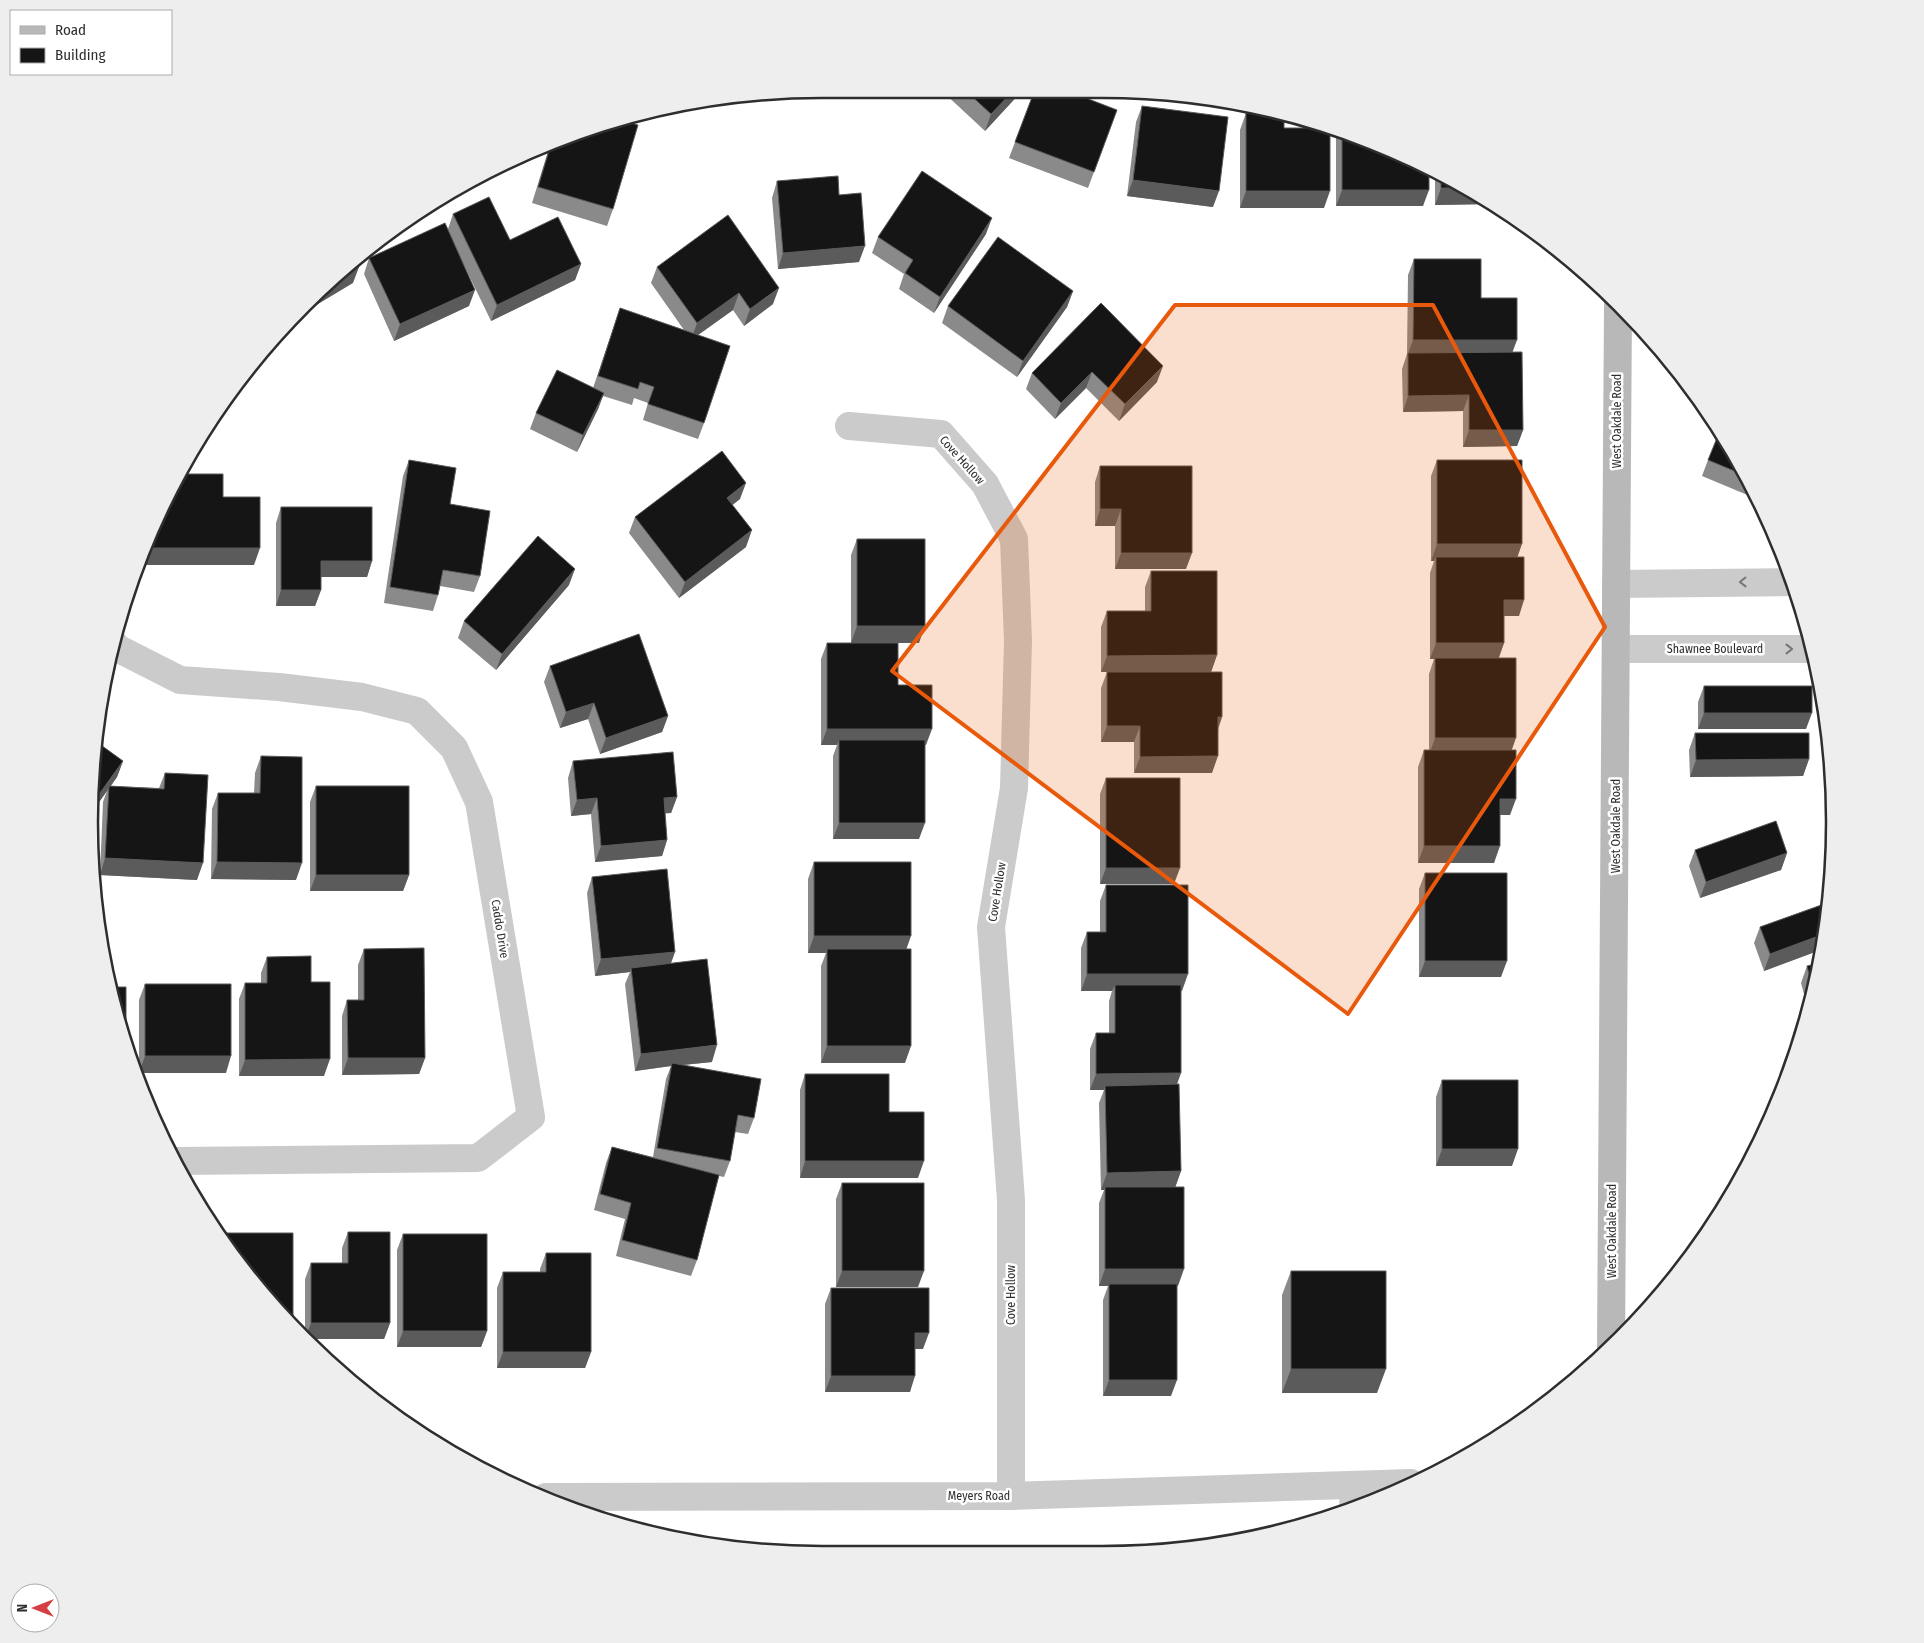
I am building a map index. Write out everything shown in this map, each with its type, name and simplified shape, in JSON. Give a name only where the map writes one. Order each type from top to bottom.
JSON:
[{"type":"street","name":"West Oakdale Road","points":[[1611,1336],[1618,314]]},
{"type":"street","name":"Cove Hollow","points":[[849,426],[941,434],[985,484],[1014,539],[1018,640],[1014,788],[991,927],[1011,1200],[1011,1496]]},
{"type":"street","points":[[1616,584],[1785,582]]},
{"type":"street","name":"Caddo Drive","points":[[118,649],[180,680],[279,687],[362,697],[416,711],[454,748],[479,802],[531,1117],[478,1158],[182,1161]]},
{"type":"street","name":"Shawnee Boulevard","points":[[1617,649],[1806,649]]},
{"type":"street","name":"Meyers Road","points":[[562,1497],[1011,1496],[1347,1498],[1378,1491]]},
{"type":"highlighted area","points":[[1175,305],[1433,305],[1605,627],[1348,1014],[892,671]]},
{"type":"building","points":[[974,98],[1006,98],[991,114]]},
{"type":"building","points":[[1032,98],[1086,98],[1117,110],[1094,172],[1015,142]]},
{"type":"building","points":[[1142,106],[1228,117],[1219,191],[1133,180]]},
{"type":"building","points":[[1246,113],[1284,121],[1284,128],[1309,128],[1330,134],[1330,191],[1246,191]]},
{"type":"building","points":[[631,123],[638,125],[613,209],[538,187],[549,151]]},
{"type":"building","points":[[1342,139],[1429,175],[1429,190],[1342,190]]},
{"type":"building","points":[[922,171],[992,218],[940,297],[905,273],[913,260],[878,237]]},
{"type":"building","points":[[838,176],[839,195],[861,193],[865,246],[783,253],[777,181]]},
{"type":"building","points":[[1441,181],[1454,188],[1441,188]]},
{"type":"building","points":[[489,197],[510,240],[558,217],[581,264],[497,305],[453,214]]},
{"type":"building","points":[[728,215],[779,288],[750,309],[739,293],[697,323],[657,267]]},
{"type":"building","points":[[445,223],[475,290],[400,324],[369,258]]},
{"type":"building","points":[[998,237],[1073,291],[1023,361],[948,306]]},
{"type":"building","points":[[1414,259],[1481,259],[1481,298],[1517,298],[1517,340],[1413,340]]},
{"type":"building","points":[[1101,303],[1163,366],[1125,404],[1092,372],[1061,403],[1032,373]]},
{"type":"building","points":[[620,308],[730,346],[704,423],[648,404],[654,387],[640,382],[638,389],[598,376]]},
{"type":"building","points":[[1522,352],[1523,430],[1469,430],[1469,395],[1408,396],[1408,353]]},
{"type":"building","points":[[557,370],[604,393],[583,435],[536,413]]},
{"type":"building","points":[[1717,439],[1736,472],[1708,460]]},
{"type":"building","points":[[722,451],[746,483],[727,498],[752,530],[685,582],[635,517]]},
{"type":"building","points":[[409,460],[456,468],[450,504],[490,511],[480,576],[443,570],[438,595],[390,587]]},
{"type":"building","points":[[1437,460],[1522,460],[1522,544],[1437,544]]},
{"type":"building","points":[[1100,466],[1192,466],[1192,553],[1121,553],[1121,509],[1100,509]]},
{"type":"building","points":[[186,474],[223,474],[223,497],[260,497],[260,548],[151,548]]},
{"type":"building","points":[[281,507],[372,507],[372,561],[321,561],[321,590],[281,590]]},
{"type":"building","points":[[538,536],[575,569],[502,654],[464,621]]},
{"type":"building","points":[[857,539],[925,539],[925,626],[857,626]]},
{"type":"building","points":[[1436,557],[1524,557],[1524,600],[1504,600],[1504,643],[1436,643]]},
{"type":"building","points":[[1151,571],[1217,571],[1217,655],[1107,656],[1107,611],[1151,611]]},
{"type":"building","points":[[639,634],[668,716],[606,738],[594,703],[566,712],[550,666]]},
{"type":"building","points":[[827,643],[898,643],[898,685],[932,685],[932,729],[827,729]]},
{"type":"building","points":[[1435,658],[1516,658],[1516,738],[1435,738]]},
{"type":"building","points":[[1107,672],[1222,672],[1222,717],[1218,717],[1218,756],[1140,757],[1140,726],[1107,726]]},
{"type":"building","points":[[1704,686],[1812,686],[1812,713],[1704,713]]},
{"type":"building","points":[[1695,733],[1809,733],[1809,759],[1696,760]]},
{"type":"building","points":[[839,740],[925,740],[925,823],[839,823]]},
{"type":"building","points":[[102,746],[123,761],[99,795]]},
{"type":"building","points":[[1424,750],[1516,750],[1516,799],[1500,799],[1500,846],[1424,846]]},
{"type":"building","points":[[673,752],[677,797],[664,798],[667,840],[601,846],[597,798],[577,800],[573,761]]},
{"type":"building","points":[[261,756],[302,757],[302,863],[217,862],[218,793],[260,793]]},
{"type":"building","points":[[165,773],[208,775],[203,863],[105,858],[109,786],[164,789]]},
{"type":"building","points":[[1106,778],[1180,778],[1180,868],[1106,868]]},
{"type":"building","points":[[316,786],[409,786],[409,875],[316,875]]},
{"type":"building","points":[[1776,821],[1787,853],[1706,882],[1695,850]]},
{"type":"building","points":[[814,862],[911,862],[911,936],[814,936]]},
{"type":"building","points":[[667,869],[675,952],[601,959],[592,877]]},
{"type":"building","points":[[1425,873],[1507,873],[1507,961],[1425,961]]},
{"type":"building","points":[[1106,885],[1188,885],[1188,974],[1087,974],[1087,932],[1106,932]]},
{"type":"building","points":[[1821,905],[1817,937],[1770,954],[1760,927]]},
{"type":"building","points":[[424,948],[425,1058],[348,1058],[347,1000],[364,1000],[364,949]]},
{"type":"building","points":[[827,949],[911,949],[911,1046],[827,1046]]},
{"type":"building","points":[[311,956],[311,982],[330,982],[330,1059],[245,1060],[245,983],[267,983],[267,957]]},
{"type":"building","points":[[707,959],[717,1045],[641,1054],[631,968]]},
{"type":"building","points":[[1813,965],[1810,977],[1807,966]]},
{"type":"building","points":[[145,984],[231,984],[231,1056],[145,1056]]},
{"type":"building","points":[[1115,985],[1181,985],[1181,1073],[1096,1074],[1096,1033],[1115,1033]]},
{"type":"building","points":[[117,987],[126,987],[126,1022]]},
{"type":"building","points":[[672,1063],[761,1079],[754,1118],[738,1115],[730,1161],[657,1148]]},
{"type":"building","points":[[805,1074],[889,1074],[889,1112],[924,1112],[924,1161],[805,1161]]},
{"type":"building","points":[[1442,1080],[1518,1080],[1518,1149],[1442,1149]]},
{"type":"building","points":[[1179,1084],[1181,1171],[1107,1173],[1105,1086]]},
{"type":"building","points":[[612,1147],[719,1175],[697,1260],[622,1240],[631,1203],[600,1194]]},
{"type":"building","points":[[842,1183],[924,1183],[924,1271],[842,1271]]},
{"type":"building","points":[[1105,1187],[1184,1187],[1184,1269],[1105,1269]]},
{"type":"building","points":[[348,1232],[390,1232],[390,1323],[311,1323],[311,1263],[348,1263]]},
{"type":"building","points":[[226,1233],[293,1233],[293,1315],[247,1262]]},
{"type":"building","points":[[403,1234],[487,1234],[487,1331],[403,1331]]},
{"type":"building","points":[[546,1253],[591,1253],[591,1352],[503,1352],[503,1272],[546,1272]]},
{"type":"building","points":[[1291,1271],[1386,1271],[1386,1369],[1291,1369]]},
{"type":"building","points":[[1109,1284],[1177,1284],[1177,1380],[1109,1380]]},
{"type":"building","points":[[831,1288],[929,1288],[929,1333],[915,1333],[915,1376],[831,1376]]}]
